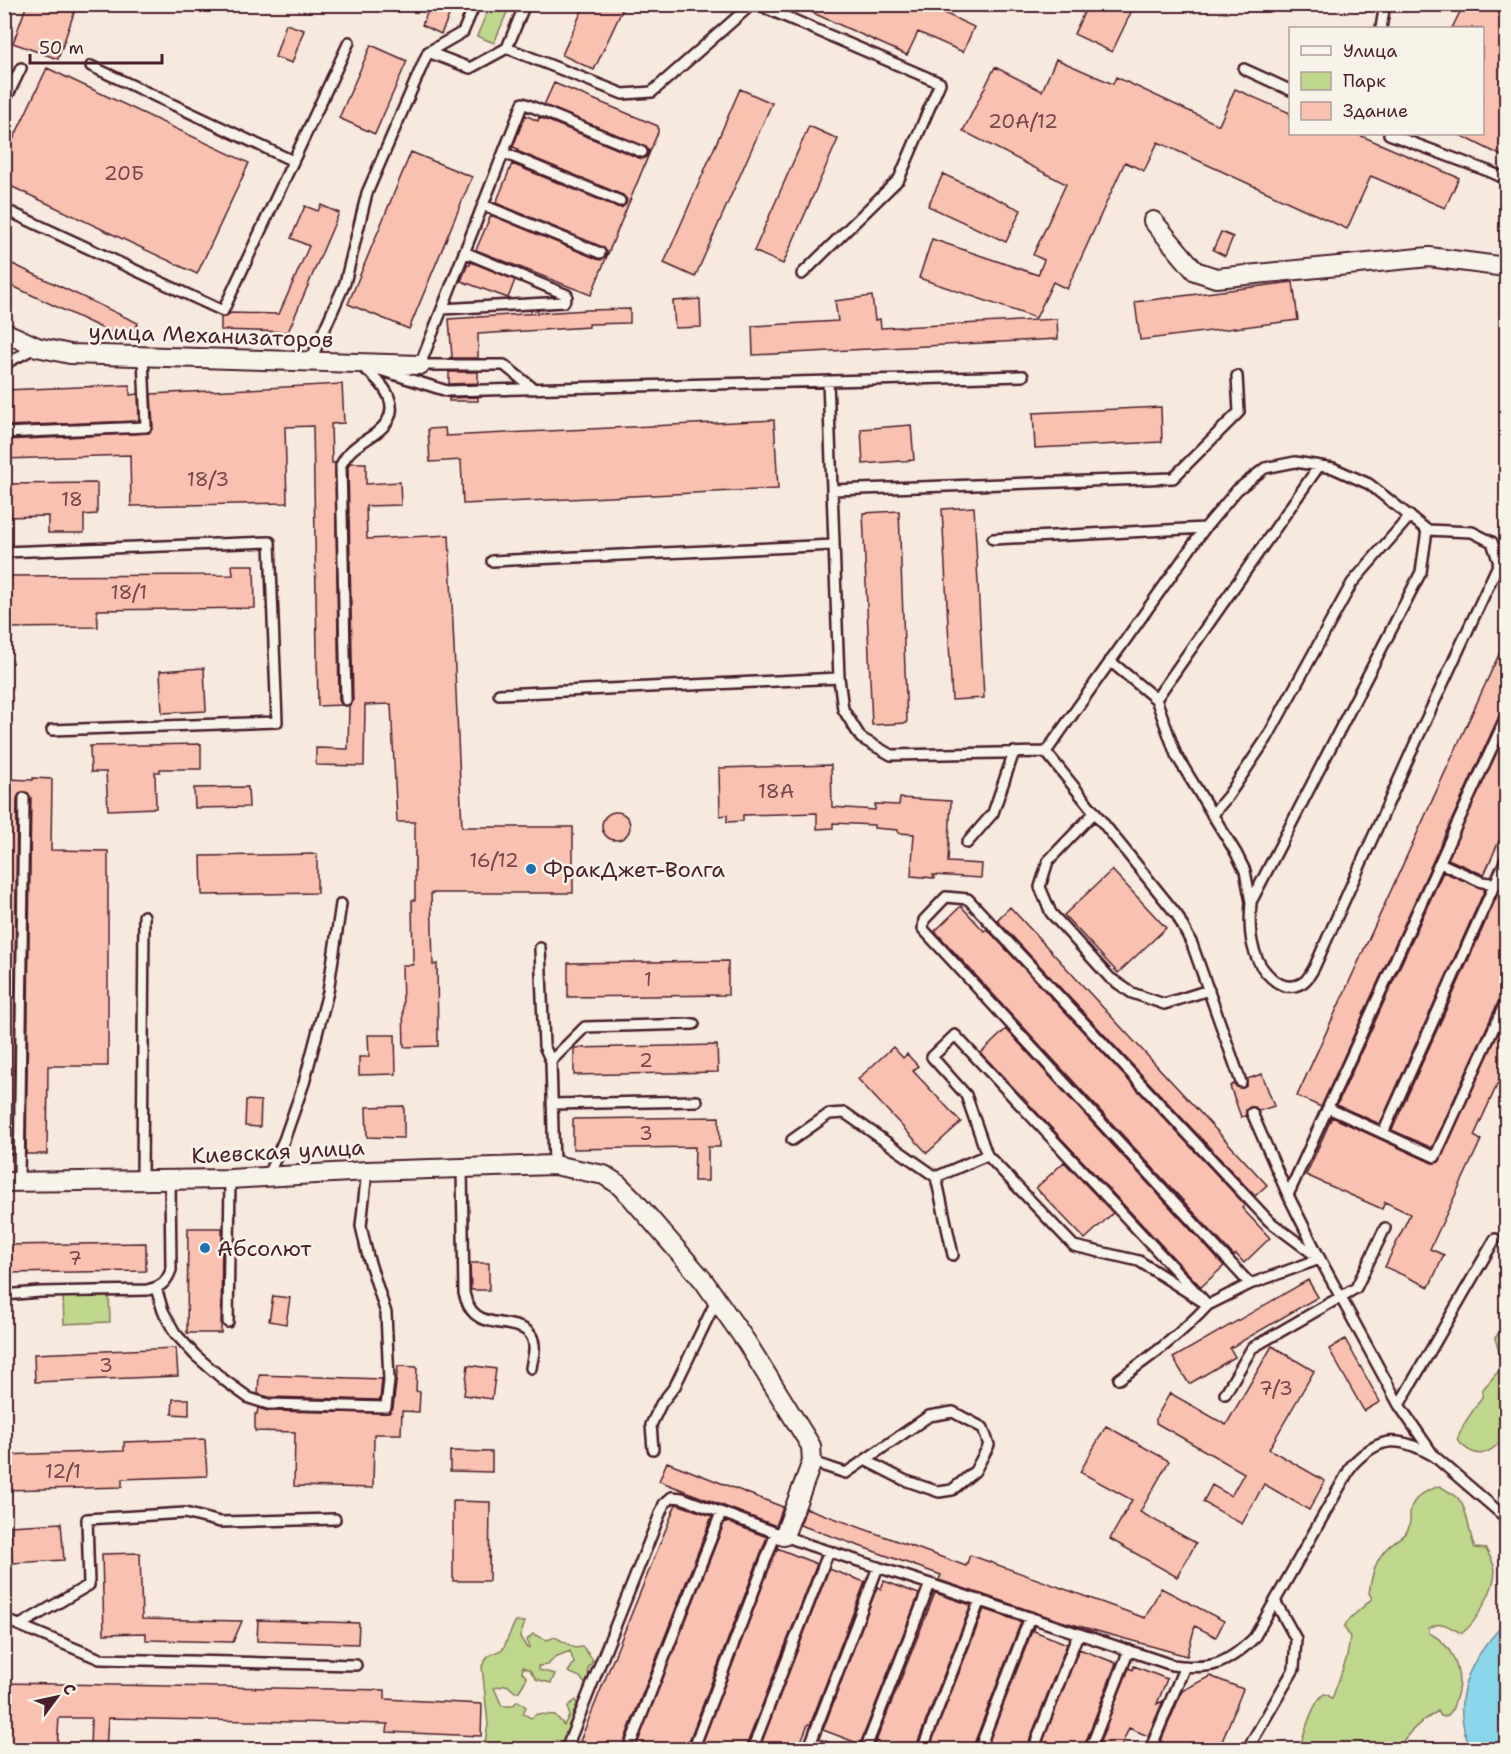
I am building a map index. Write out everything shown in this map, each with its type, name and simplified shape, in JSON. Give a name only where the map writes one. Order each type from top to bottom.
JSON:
[{"type":"street","points":[[1153,222],[1195,271],[1216,278],[1429,257],[1506,267]]},
{"type":"street","name":"улица Механизаторов","points":[[4,332],[37,347],[70,354],[420,365]]},
{"type":"street","name":"Киевская улица","points":[[12,1182],[230,1179],[367,1171],[554,1165],[604,1175],[618,1184],[704,1280],[811,1446],[812,1462]]},
{"type":"street","points":[[780,1535],[812,1462]]},
{"type":"lane","points":[[310,362],[345,283],[367,193],[428,52],[463,32],[475,4]]},
{"type":"lane","points":[[428,52],[470,68],[507,48],[525,4]]},
{"type":"lane","points":[[507,48],[623,94],[652,92],[754,4],[940,83],[899,179],[802,274]]},
{"type":"lane","points":[[1381,27],[1385,4]]},
{"type":"lane","points":[[4,208],[223,311],[349,42]]},
{"type":"lane","points":[[91,66],[293,161]]},
{"type":"lane","points":[[4,103],[21,68]]},
{"type":"lane","points":[[1244,69],[1289,90]]},
{"type":"lane","points":[[534,389],[504,365],[420,365],[523,104],[642,152]]},
{"type":"lane","points":[[1392,135],[1506,179]]},
{"type":"lane","points":[[504,153],[620,201]]},
{"type":"lane","points":[[483,205],[600,253]]},
{"type":"lane","points":[[442,309],[564,302],[567,295],[464,252]]},
{"type":"lane","points":[[4,364],[37,347]]},
{"type":"lane","points":[[4,433],[146,427],[143,357]]},
{"type":"lane","points":[[357,363],[447,391],[1023,376]]},
{"type":"lane","points":[[346,700],[341,465],[349,451],[378,432],[388,421],[391,407],[388,393],[378,378],[357,363]]},
{"type":"lane","points":[[832,490],[1173,477],[1239,412],[1237,376]]},
{"type":"lane","points":[[828,381],[839,678],[843,709],[861,738],[891,755],[1046,752]]},
{"type":"lane","points":[[1046,752],[1110,661],[1205,528],[1237,490],[1265,468],[1295,462],[1333,468],[1369,484],[1427,530],[1472,532],[1492,542],[1499,563],[1314,968],[1302,983],[1289,986],[1275,982],[1260,965],[1253,949],[1250,930],[1251,902],[1245,871],[1176,755],[1156,699],[1110,661]]},
{"type":"lane","points":[[1156,699],[1319,466]]},
{"type":"lane","points":[[1212,815],[1228,796],[1266,738],[1352,583],[1410,516]]},
{"type":"lane","points":[[993,539],[1205,528]]},
{"type":"lane","points":[[1251,902],[1420,572],[1427,530]]},
{"type":"lane","points":[[4,552],[270,542],[277,722],[52,730]]},
{"type":"lane","points":[[492,561],[834,545]]},
{"type":"lane","points":[[499,694],[839,678]]},
{"type":"lane","points":[[1288,1195],[1506,717]]},
{"type":"lane","points":[[967,843],[993,813],[1014,752]]},
{"type":"lane","points":[[1046,752],[1177,915],[1192,944],[1241,1082]]},
{"type":"lane","points":[[12,1182],[24,798]]},
{"type":"lane","points":[[1095,812],[1048,861],[1040,887],[1051,913],[1110,978],[1132,993],[1164,1004],[1209,990]]},
{"type":"lane","points":[[1383,1134],[1506,859]]},
{"type":"lane","points":[[1440,863],[1482,882],[1506,885]]},
{"type":"lane","points":[[1250,1284],[923,929],[924,920],[946,897],[968,898],[1269,1221],[1320,1259]]},
{"type":"lane","points":[[267,1177],[284,1140],[304,1083],[328,992],[341,904]]},
{"type":"lane","points":[[142,1180],[144,916]]},
{"type":"lane","points":[[540,948],[544,1046],[551,1061],[554,1165]]},
{"type":"lane","points":[[1328,1108],[1435,1157],[1506,1001]]},
{"type":"lane","points":[[551,1061],[585,1027],[694,1024]]},
{"type":"lane","points":[[955,1035],[1208,1305],[1139,1262],[1074,1246],[987,1155],[966,1095],[932,1057],[955,1035]]},
{"type":"lane","points":[[552,1104],[697,1101]]},
{"type":"lane","points":[[792,1140],[829,1114],[845,1113],[936,1177],[953,1255]]},
{"type":"lane","points":[[1252,1113],[1288,1195],[1320,1259],[1400,1405],[1434,1456]]},
{"type":"lane","points":[[936,1177],[987,1155]]},
{"type":"lane","points":[[462,1169],[464,1293],[468,1305],[476,1315],[487,1321],[528,1331],[535,1347],[531,1368]]},
{"type":"lane","points":[[156,1288],[163,1311],[175,1333],[195,1355],[249,1398],[268,1404],[387,1407],[389,1381],[386,1313],[368,1257],[361,1226],[367,1171]]},
{"type":"lane","points":[[228,1322],[230,1179]]},
{"type":"lane","points":[[4,1295],[156,1288],[168,1279],[171,1270],[170,1180]]},
{"type":"lane","points":[[1225,1394],[1251,1348],[1356,1288],[1384,1228]]},
{"type":"lane","points":[[1400,1405],[1435,1340],[1495,1239]]},
{"type":"lane","points":[[1119,1379],[1186,1329],[1208,1305],[1250,1284],[1320,1259]]},
{"type":"lane","points":[[654,1449],[651,1425],[661,1404],[675,1386],[717,1299]]},
{"type":"lane","points":[[812,1462],[846,1473],[928,1416],[953,1412],[983,1428],[989,1445],[975,1471],[952,1490],[939,1492],[904,1480],[866,1460]]},
{"type":"lane","points":[[574,1749],[567,1747],[664,1504],[672,1497],[682,1498],[780,1535],[1078,1634],[1173,1665],[1195,1668],[1215,1665],[1236,1656],[1254,1638],[1352,1465],[1366,1451],[1382,1443],[1414,1444],[1434,1456],[1506,1518]]},
{"type":"lane","points":[[20,1625],[89,1584],[87,1519],[185,1513],[220,1522],[335,1519]]},
{"type":"lane","points":[[628,1749],[721,1513]]},
{"type":"lane","points":[[693,1749],[780,1535]]},
{"type":"lane","points":[[752,1749],[829,1551]]},
{"type":"lane","points":[[831,1749],[809,1745],[878,1567]]},
{"type":"lane","points":[[865,1749],[930,1584]]},
{"type":"lane","points":[[922,1749],[980,1600]]},
{"type":"lane","points":[[1247,1749],[1294,1669],[1296,1639],[1275,1601]]},
{"type":"lane","points":[[979,1749],[1030,1617]]},
{"type":"lane","points":[[4,1619],[100,1659],[356,1665]]},
{"type":"lane","points":[[1033,1749],[1078,1634]]},
{"type":"lane","points":[[1090,1749],[1129,1650]]},
{"type":"lane","points":[[1150,1749],[1185,1666]]},
{"type":"green space","points":[[490,5],[510,5],[494,43],[477,36]]},
{"type":"green space","points":[[109,1294],[110,1322],[64,1324],[63,1296]]},
{"type":"green space","points":[[1506,1324],[1506,1437],[1488,1452],[1477,1453],[1464,1447],[1457,1440],[1464,1424],[1482,1397],[1483,1389],[1503,1366],[1495,1338]]},
{"type":"green space","points":[[1440,1486],[1461,1502],[1475,1548],[1486,1549],[1495,1571],[1492,1587],[1479,1614],[1462,1633],[1443,1624],[1429,1628],[1429,1633],[1438,1638],[1451,1653],[1458,1672],[1458,1691],[1452,1710],[1445,1717],[1441,1716],[1438,1711],[1421,1723],[1410,1732],[1400,1749],[1299,1749],[1316,1704],[1324,1694],[1332,1699],[1347,1657],[1350,1637],[1344,1627],[1372,1598],[1369,1593],[1377,1562],[1384,1551],[1407,1531],[1410,1524],[1411,1507],[1417,1498]]},
{"type":"green space","points":[[515,1622],[525,1622],[520,1637],[527,1648],[530,1647],[527,1640],[533,1634],[547,1640],[555,1637],[575,1648],[583,1647],[593,1660],[588,1669],[589,1681],[585,1684],[580,1677],[568,1672],[574,1663],[570,1651],[555,1657],[548,1665],[538,1666],[539,1670],[555,1674],[551,1683],[536,1679],[530,1670],[523,1667],[522,1672],[527,1678],[519,1691],[515,1692],[507,1685],[494,1688],[502,1706],[512,1706],[518,1701],[526,1707],[523,1714],[531,1718],[537,1714],[555,1715],[564,1725],[569,1716],[568,1706],[576,1700],[578,1712],[565,1749],[484,1749],[488,1724],[482,1666],[488,1656],[503,1649]]},
{"type":"water","points":[[1506,1622],[1506,1749],[1471,1749],[1464,1731],[1462,1713],[1462,1696],[1466,1680],[1482,1650]]},
{"type":"building","points":[[27,4],[77,4],[58,59],[13,43]]},
{"type":"building","points":[[431,4],[454,4],[441,34],[422,25]]},
{"type":"building","points":[[585,4],[625,4],[594,70],[562,55]]},
{"type":"building","points":[[793,4],[925,4],[974,27],[963,52],[918,32],[907,55]]},
{"type":"building","points":[[1088,4],[1135,4],[1112,52],[1074,34]]},
{"type":"building","points":[[1464,4],[1506,4],[1506,158],[1460,135],[1484,135],[1484,27],[1452,27]]},
{"type":"building","points":[[286,24],[304,30],[292,63],[275,57]]},
{"type":"building","points":[[371,45],[407,61],[375,134],[339,118]]},
{"type":"building","points":[[1056,59],[1113,84],[1116,77],[1219,125],[1235,89],[1289,113],[1289,135],[1359,135],[1459,178],[1445,208],[1371,176],[1347,229],[1158,142],[1144,171],[1125,162],[1067,289],[1053,282],[1036,318],[919,278],[932,239],[1038,275],[1044,260],[1033,255],[1066,184],[963,131],[995,67],[1042,91]]},
{"type":"building","points":[[47,68],[249,163],[197,274],[4,183],[4,159]]},
{"type":"building","points":[[554,83],[658,126],[658,132],[591,295],[476,250],[491,215],[597,259],[601,260],[606,256],[607,252],[603,247],[496,203],[512,164],[617,207],[621,208],[626,204],[627,200],[623,195],[517,151],[518,149],[513,147],[525,115],[538,121],[539,117],[639,158],[643,159],[648,155],[649,151],[645,146],[544,105]]},
{"type":"building","points":[[740,89],[772,103],[695,277],[664,263]]},
{"type":"building","points":[[809,126],[838,139],[783,264],[754,251]]},
{"type":"building","points":[[411,152],[472,177],[409,329],[348,304]]},
{"type":"building","points":[[943,174],[1021,210],[1006,242],[928,206]]},
{"type":"building","points":[[321,205],[339,213],[288,332],[221,330],[221,317],[226,317],[230,313],[279,314],[309,246],[291,238],[305,206],[318,211]]},
{"type":"building","points":[[1221,232],[1233,237],[1225,256],[1213,250]]},
{"type":"building","points":[[4,260],[138,323],[129,341],[4,282]]},
{"type":"building","points":[[471,262],[515,280],[508,298],[461,281]]},
{"type":"building","points":[[1293,282],[1298,320],[1140,340],[1135,302]]},
{"type":"building","points":[[872,296],[875,320],[880,319],[881,328],[1057,319],[1058,339],[753,355],[752,326],[838,321],[835,301]]},
{"type":"building","points":[[700,299],[701,327],[675,328],[673,301]]},
{"type":"building","points":[[630,309],[630,323],[589,324],[589,327],[478,334],[478,358],[449,358],[452,357],[449,319]]},
{"type":"building","points":[[449,372],[478,372],[478,383],[449,384]]},
{"type":"building","points":[[342,384],[344,423],[331,424],[332,463],[335,463],[339,700],[342,705],[318,706],[313,426],[285,427],[287,503],[131,506],[130,455],[4,459],[4,440],[149,433],[153,427],[151,394]]},
{"type":"building","points":[[130,385],[130,395],[138,394],[139,421],[4,426],[4,390]]},
{"type":"building","points":[[478,397],[478,401],[449,401],[449,398]]},
{"type":"building","points":[[1161,407],[1162,442],[1035,448],[1033,413]]},
{"type":"building","points":[[774,420],[778,489],[463,504],[461,460],[430,462],[428,429],[445,428],[446,436]]},
{"type":"building","points":[[911,425],[914,460],[863,464],[861,429]]},
{"type":"building","points":[[350,463],[366,463],[366,484],[400,482],[401,505],[366,506],[367,539],[449,535],[462,827],[573,827],[573,893],[431,893],[433,965],[437,964],[438,1046],[404,1047],[402,965],[413,965],[412,900],[415,900],[415,822],[397,822],[391,704],[365,705],[364,766],[316,765],[316,748],[348,749],[349,706],[353,700],[348,467]]},
{"type":"building","points":[[97,483],[97,514],[84,515],[84,533],[48,533],[48,516],[4,517],[4,484]]},
{"type":"building","points":[[974,507],[984,698],[952,700],[942,509]]},
{"type":"building","points":[[899,511],[907,723],[872,725],[863,513]]},
{"type":"building","points":[[232,565],[254,565],[255,608],[97,610],[98,627],[4,628],[4,576],[233,575]]},
{"type":"building","points":[[1506,639],[1506,710],[1500,714],[1321,1107],[1297,1096]]},
{"type":"building","points":[[204,668],[206,711],[162,713],[160,671]]},
{"type":"building","points":[[1506,732],[1506,825],[1484,875],[1448,859]]},
{"type":"building","points":[[201,744],[201,769],[160,769],[160,772],[155,772],[156,808],[108,810],[106,772],[91,772],[90,746]]},
{"type":"building","points":[[831,765],[832,807],[875,810],[875,804],[899,805],[900,798],[951,801],[948,862],[982,864],[981,878],[911,876],[914,834],[898,833],[898,830],[874,828],[874,825],[833,823],[833,828],[817,829],[817,813],[743,815],[743,821],[727,822],[727,815],[720,816],[719,768]]},
{"type":"building","points":[[33,778],[52,779],[51,850],[108,851],[108,1066],[48,1066],[47,1154],[26,1154],[31,798],[28,793],[21,792],[17,798],[13,1154],[4,1154],[4,779],[33,780]]},
{"type":"building","points":[[248,787],[249,807],[195,808],[194,788]]},
{"type":"building","points":[[616,812],[626,816],[630,826],[626,836],[616,840],[606,836],[602,826],[606,816]]},
{"type":"building","points":[[317,854],[317,893],[202,895],[201,856]]},
{"type":"building","points":[[1112,870],[1166,928],[1118,973],[1064,915]]},
{"type":"building","points":[[1443,872],[1485,889],[1380,1124],[1337,1105]]},
{"type":"building","points":[[1498,894],[1506,897],[1506,994],[1500,998],[1432,1148],[1392,1130]]},
{"type":"building","points":[[961,906],[984,931],[987,929],[1245,1205],[1242,1208],[1270,1238],[1244,1263],[1236,1254],[1234,1256],[935,931]]},
{"type":"building","points":[[1010,907],[1267,1185],[1255,1196],[997,920]]},
{"type":"building","points":[[728,961],[728,995],[568,997],[568,963]]},
{"type":"building","points":[[1506,1016],[1506,1065],[1474,1136],[1481,1140],[1430,1249],[1444,1255],[1429,1287],[1385,1267],[1410,1214],[1385,1202],[1382,1209],[1306,1175],[1332,1117],[1432,1163],[1439,1162]]},
{"type":"building","points":[[1006,1029],[1224,1266],[1201,1287],[981,1053]]},
{"type":"building","points":[[368,1035],[395,1035],[396,1074],[359,1075],[359,1057],[369,1057]]},
{"type":"building","points":[[717,1045],[718,1072],[574,1075],[574,1048]]},
{"type":"building","points":[[893,1047],[903,1058],[907,1054],[918,1066],[913,1071],[961,1122],[927,1153],[858,1079]]},
{"type":"building","points":[[1262,1074],[1274,1106],[1259,1111],[1255,1107],[1250,1107],[1246,1110],[1246,1116],[1241,1117],[1230,1086],[1234,1084],[1243,1088],[1246,1086],[1247,1079]]},
{"type":"building","points":[[246,1100],[261,1101],[260,1127],[245,1126]]},
{"type":"building","points":[[404,1106],[404,1138],[367,1137],[366,1107]]},
{"type":"building","points":[[719,1117],[720,1147],[708,1147],[708,1181],[694,1181],[695,1147],[573,1149],[573,1119]]},
{"type":"building","points":[[1064,1162],[1113,1213],[1085,1239],[1036,1188]]},
{"type":"building","points":[[188,1228],[222,1228],[221,1333],[187,1333]]},
{"type":"building","points":[[146,1243],[146,1271],[4,1273],[4,1245]]},
{"type":"building","points":[[470,1263],[489,1263],[489,1290],[471,1290]]},
{"type":"building","points":[[1308,1280],[1318,1297],[1230,1348],[1235,1357],[1189,1384],[1173,1358]]},
{"type":"building","points":[[273,1296],[290,1298],[286,1324],[269,1321]]},
{"type":"building","points":[[1345,1339],[1380,1402],[1364,1411],[1329,1349]]},
{"type":"building","points":[[1272,1346],[1314,1371],[1269,1449],[1325,1481],[1309,1510],[1264,1484],[1242,1524],[1203,1502],[1212,1485],[1231,1496],[1244,1473],[1156,1423],[1156,1418],[1170,1393],[1226,1425]]},
{"type":"building","points":[[176,1348],[178,1376],[35,1382],[34,1354]]},
{"type":"building","points":[[468,1365],[496,1369],[492,1399],[464,1395]]},
{"type":"building","points":[[398,1366],[417,1367],[416,1391],[420,1392],[419,1412],[402,1411],[401,1434],[374,1434],[373,1488],[294,1486],[295,1432],[255,1431],[255,1414],[258,1408],[268,1411],[389,1413],[393,1408]]},
{"type":"building","points":[[259,1375],[382,1379],[380,1400],[269,1397],[258,1394]]},
{"type":"building","points":[[173,1399],[189,1399],[189,1415],[172,1414]]},
{"type":"building","points":[[1106,1426],[1169,1461],[1140,1512],[1196,1543],[1177,1577],[1110,1539],[1132,1500],[1080,1472]]},
{"type":"building","points":[[205,1439],[207,1476],[122,1479],[122,1487],[4,1490],[4,1455],[124,1451],[124,1442]]},
{"type":"building","points":[[450,1451],[492,1452],[492,1472],[450,1471]]},
{"type":"building","points":[[667,1462],[783,1507],[776,1526],[659,1481]]},
{"type":"building","points":[[453,1501],[490,1502],[489,1581],[453,1581]]},
{"type":"building","points":[[676,1504],[712,1516],[621,1749],[600,1749],[580,1741]]},
{"type":"building","points":[[806,1508],[966,1566],[970,1555],[1145,1618],[1161,1588],[1224,1621],[1216,1637],[1195,1626],[1187,1656],[1061,1621],[939,1580],[941,1575],[800,1525]]},
{"type":"building","points":[[725,1521],[767,1537],[686,1749],[635,1749]]},
{"type":"building","points":[[61,1523],[64,1560],[12,1563],[10,1526]]},
{"type":"building","points":[[777,1548],[817,1564],[745,1749],[700,1749]]},
{"type":"building","points":[[140,1553],[142,1619],[242,1621],[233,1642],[146,1640],[146,1633],[104,1634],[102,1554]]},
{"type":"building","points":[[829,1569],[865,1582],[810,1725],[808,1724],[798,1749],[759,1749]]},
{"type":"building","points":[[884,1581],[919,1594],[860,1744],[823,1730],[877,1587],[881,1589]]},
{"type":"building","points":[[935,1593],[971,1605],[915,1749],[873,1749]]},
{"type":"building","points":[[984,1609],[1021,1622],[972,1749],[929,1749]]},
{"type":"building","points":[[258,1620],[359,1623],[358,1644],[257,1641]]},
{"type":"building","points":[[1034,1626],[1034,1631],[1067,1644],[1026,1749],[986,1749]]},
{"type":"building","points":[[1079,1649],[1116,1663],[1083,1749],[1040,1749]]},
{"type":"building","points":[[1134,1666],[1167,1679],[1157,1704],[1163,1701],[1148,1736],[1129,1728],[1120,1749],[1097,1749],[1129,1668],[1133,1670]]},
{"type":"building","points":[[1210,1676],[1243,1689],[1219,1749],[1161,1749],[1164,1743],[1161,1741],[1182,1691]]},
{"type":"building","points":[[4,1683],[385,1690],[385,1699],[482,1704],[481,1736],[387,1732],[388,1724],[108,1718],[106,1749],[90,1749],[91,1718],[59,1718],[57,1748],[4,1746]]},
{"type":"place","name":"ФракДжет-Волга","points":[[531,869]]},
{"type":"place","name":"Абсолют","points":[[205,1248]]}]
